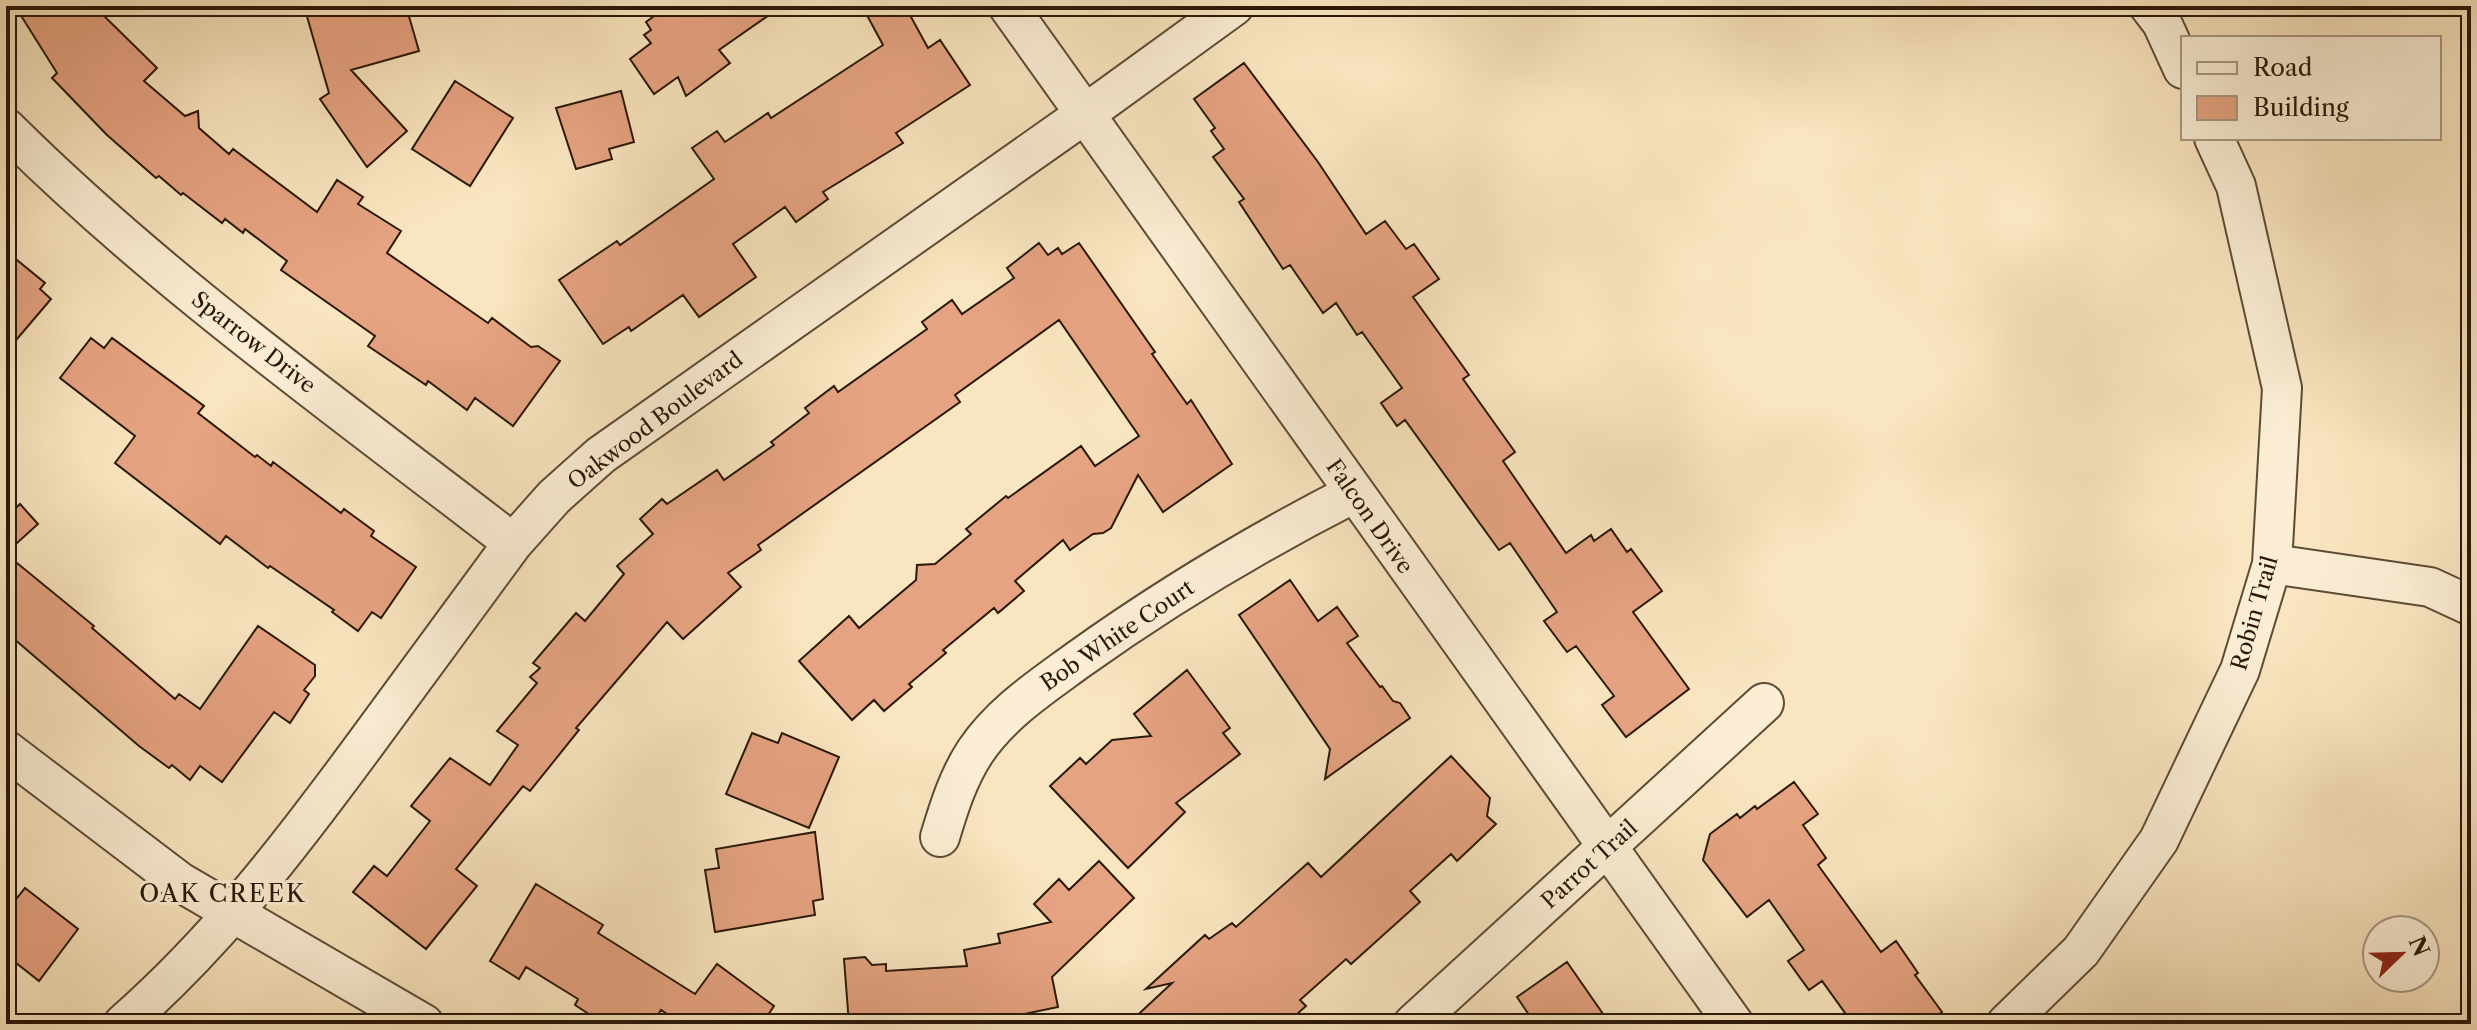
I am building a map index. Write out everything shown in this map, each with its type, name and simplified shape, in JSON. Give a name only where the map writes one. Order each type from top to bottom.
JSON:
[{"type":"street","name":"Falcon Drive","points":[[1008,6],[1734,1024]]},
{"type":"street","name":"Oakwood Boulevard","points":[[123,1024],[235,913],[289,847],[513,543],[554,497],[601,455],[1234,6]]},
{"type":"street","points":[[2149,6],[2162,23],[2181,65]]},
{"type":"street","name":"Sparrow Drive","points":[[6,128],[65,186],[169,276],[513,543]]},
{"type":"street","name":"Robin Trail","points":[[2006,1024],[2081,951],[2159,840],[2240,670],[2272,564],[2282,388],[2236,186],[2215,140]]},
{"type":"street","name":"Bob White Court","points":[[940,837],[954,792],[975,752],[1022,700],[1141,615],[1272,536],[1354,493]]},
{"type":"street","points":[[2272,564],[2430,587],[2471,606]]},
{"type":"street","name":"Parrot Trail","points":[[1413,1024],[1764,703]]},
{"type":"street","points":[[6,750],[180,882],[424,1024]]},
{"type":"building","points":[[15,6],[94,6],[157,68],[144,81],[185,116],[198,111],[199,128],[229,154],[233,149],[317,212],[337,180],[363,197],[358,204],[401,231],[387,253],[488,323],[492,318],[531,347],[538,346],[560,361],[513,426],[475,398],[467,410],[428,381],[426,385],[368,346],[375,336],[281,270],[287,261],[245,229],[243,233],[225,219],[222,223],[159,176],[156,178],[107,135],[52,78],[57,73]]},
{"type":"building","points":[[304,6],[406,6],[419,51],[351,70],[407,131],[367,167],[320,99],[329,93]]},
{"type":"building","points":[[668,6],[782,6],[719,50],[730,63],[686,96],[678,77],[654,94],[630,59],[651,43],[644,35],[651,30],[646,22]]},
{"type":"building","points":[[862,6],[905,6],[928,48],[940,40],[970,85],[896,133],[903,143],[823,192],[828,199],[796,222],[785,207],[733,244],[756,277],[699,317],[683,295],[631,331],[629,327],[603,344],[559,280],[617,241],[620,245],[714,179],[692,148],[717,131],[725,142],[768,113],[771,118],[883,45]]},
{"type":"building","points":[[1244,63],[1318,162],[1366,234],[1385,221],[1406,249],[1414,244],[1439,279],[1413,297],[1469,375],[1463,379],[1515,452],[1503,461],[1566,553],[1591,535],[1594,541],[1611,529],[1627,552],[1631,549],[1662,591],[1633,612],[1689,689],[1626,737],[1602,705],[1614,696],[1576,646],[1567,652],[1544,621],[1557,612],[1510,543],[1499,550],[1405,420],[1397,426],[1381,403],[1402,388],[1362,332],[1357,335],[1336,303],[1323,313],[1290,265],[1283,269],[1239,202],[1244,199],[1213,157],[1224,149],[1211,131],[1215,128],[1194,99]]},
{"type":"building","points":[[455,81],[513,118],[470,186],[412,149]]},
{"type":"building","points":[[621,91],[634,142],[609,149],[612,159],[576,169],[556,108]]},
{"type":"building","points":[[1039,243],[1048,255],[1058,248],[1062,254],[1079,243],[1155,352],[1152,354],[1187,404],[1191,400],[1232,464],[1163,512],[1138,475],[1111,528],[1093,534],[1070,550],[1063,540],[1015,581],[1024,591],[998,613],[994,608],[943,650],[946,653],[909,684],[912,687],[884,711],[874,700],[852,720],[799,661],[849,616],[859,628],[916,580],[917,565],[935,564],[971,534],[966,529],[1006,496],[1008,498],[1081,446],[1095,466],[1139,436],[1059,320],[955,395],[960,402],[758,545],[761,550],[728,573],[741,587],[683,639],[667,622],[576,728],[579,730],[530,791],[523,786],[456,869],[477,886],[426,949],[353,892],[374,866],[387,876],[430,821],[411,806],[450,758],[490,785],[518,745],[497,731],[537,683],[530,677],[540,668],[533,663],[576,613],[585,621],[624,574],[617,566],[653,534],[640,519],[662,499],[667,504],[717,470],[724,480],[774,445],[771,442],[809,413],[805,408],[834,386],[838,392],[927,329],[922,322],[952,300],[962,314],[1014,278],[1007,268]]},
{"type":"building","points":[[6,251],[45,283],[40,289],[51,299],[6,352]]},
{"type":"building","points":[[91,338],[104,348],[112,338],[204,406],[198,413],[255,457],[257,455],[271,466],[273,462],[341,513],[344,509],[374,531],[371,536],[416,567],[381,618],[372,612],[358,631],[332,612],[334,610],[270,566],[268,568],[226,536],[220,544],[115,463],[135,436],[60,378]]},
{"type":"building","points":[[20,504],[38,524],[6,553],[6,517]]},
{"type":"building","points":[[6,554],[94,626],[92,628],[175,699],[179,694],[200,709],[258,626],[315,665],[315,676],[304,690],[309,694],[290,723],[274,712],[222,782],[200,766],[190,780],[172,765],[169,768],[139,746],[6,632]]},
{"type":"building","points":[[1290,580],[1318,621],[1337,607],[1358,636],[1347,643],[1380,687],[1393,701],[1400,703],[1410,718],[1325,779],[1330,749],[1239,615]]},
{"type":"building","points":[[1187,670],[1230,728],[1223,733],[1240,754],[1176,803],[1185,812],[1128,868],[1050,786],[1080,758],[1086,764],[1112,740],[1151,736],[1134,714]]},
{"type":"building","points":[[752,733],[778,743],[782,733],[839,757],[809,828],[726,794]]},
{"type":"building","points":[[1451,756],[1490,798],[1487,816],[1496,824],[1457,861],[1451,854],[1410,891],[1420,902],[1351,964],[1346,959],[1300,1000],[1306,1006],[1286,1024],[1128,1024],[1172,983],[1146,989],[1205,935],[1209,939],[1232,923],[1236,927],[1308,863],[1321,877]]},
{"type":"building","points":[[1794,782],[1818,814],[1803,825],[1826,858],[1818,865],[1881,952],[1896,941],[1918,973],[1915,975],[1942,1012],[1926,1024],[1853,1024],[1822,981],[1809,990],[1788,961],[1804,950],[1769,900],[1747,917],[1703,860],[1710,834],[1737,814],[1740,818],[1755,806],[1757,809]]},
{"type":"building","points":[[815,832],[823,899],[813,901],[815,915],[715,932],[705,870],[719,868],[716,849]]},
{"type":"building","points":[[1099,861],[1134,898],[1052,977],[1058,1007],[1010,1017],[1011,1024],[849,1024],[844,959],[865,957],[872,965],[886,964],[886,971],[967,966],[964,950],[1000,943],[998,934],[1051,922],[1034,904],[1059,879],[1069,890]]},
{"type":"building","points":[[536,884],[603,925],[598,933],[695,994],[717,964],[774,1006],[762,1024],[673,1024],[676,1020],[661,1010],[652,1024],[604,1024],[575,1005],[578,999],[526,967],[519,979],[490,961]]},
{"type":"building","points":[[25,888],[78,929],[39,981],[6,955],[6,912]]},
{"type":"building","points":[[1567,962],[1610,1024],[1535,1024],[1517,997]]},
{"type":"district","name":"OAK CREEK","points":[[223,894]]}]
